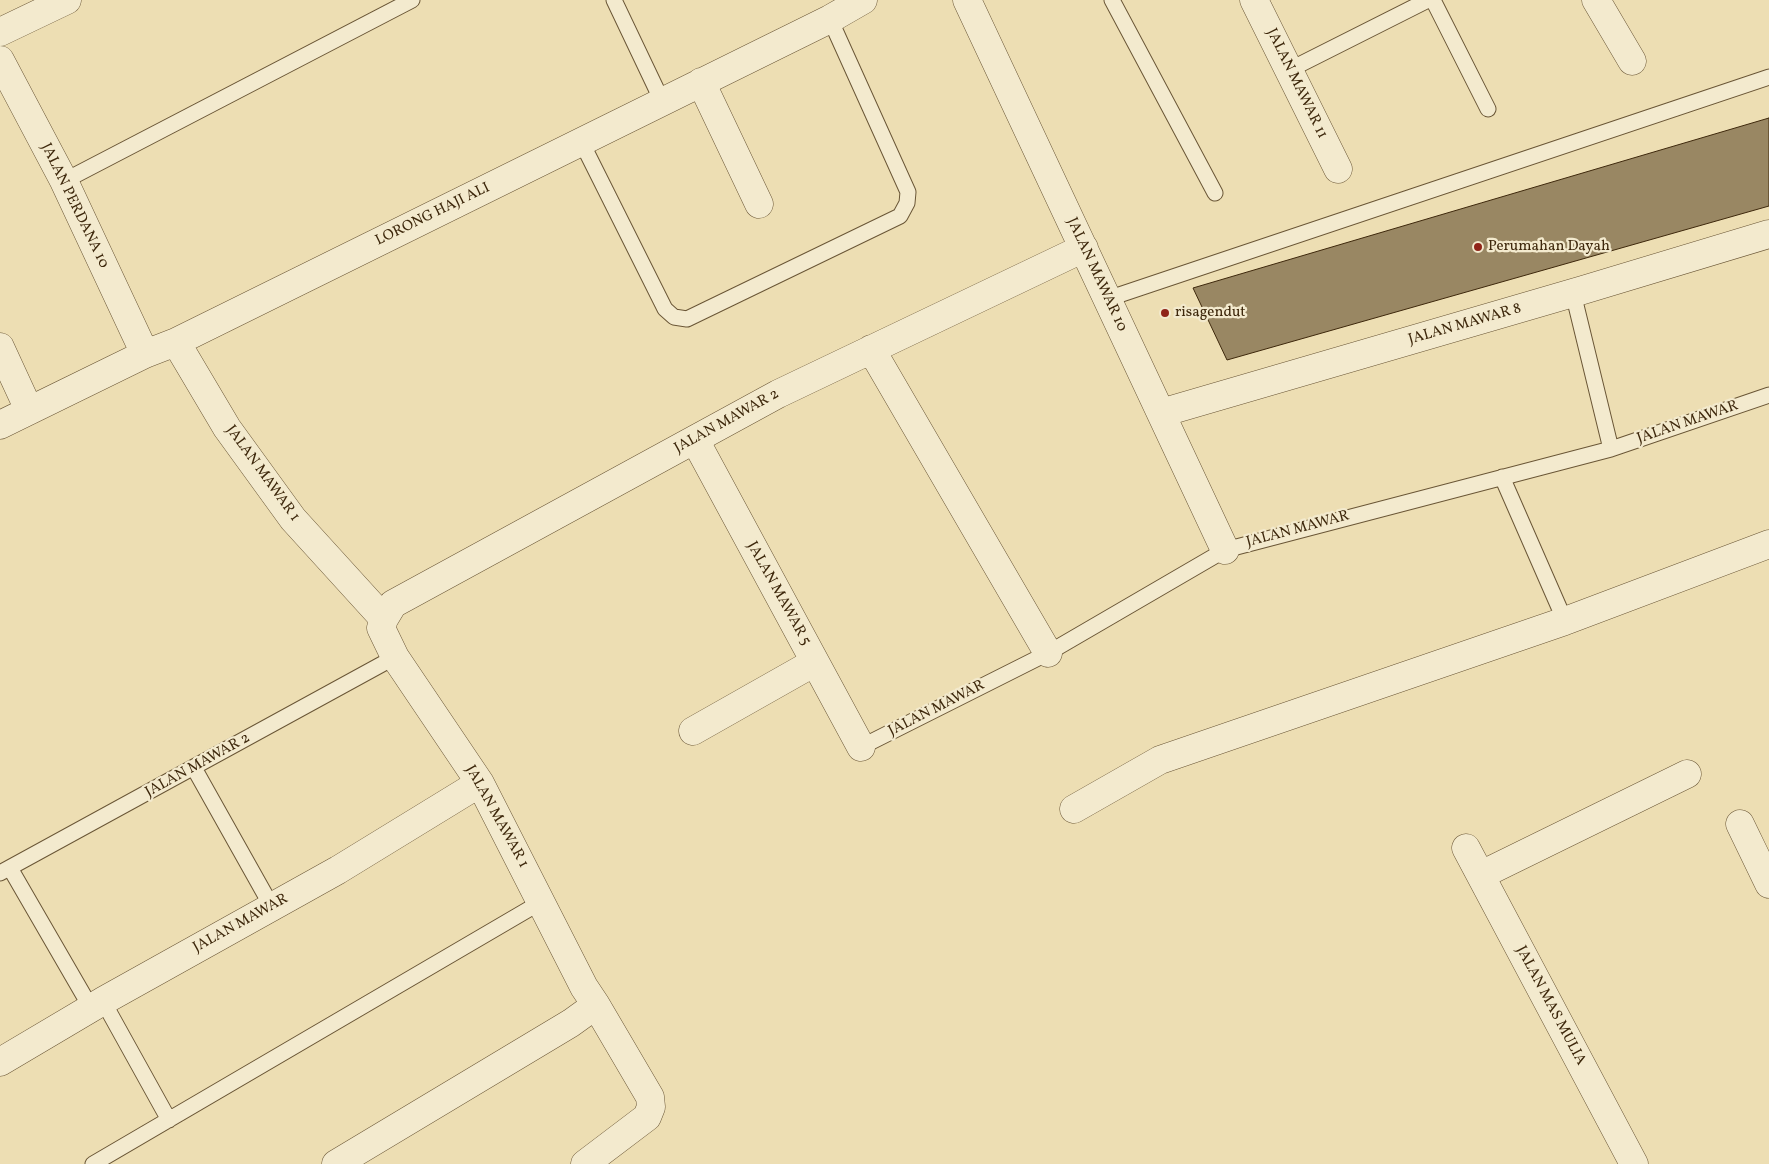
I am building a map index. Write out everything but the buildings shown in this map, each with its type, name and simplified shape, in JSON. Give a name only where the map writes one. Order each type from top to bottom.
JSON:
[{"type":"street","points":[[0,32],[67,0]]},
{"type":"street","name":"LORONG HAJI ALI","points":[[0,425],[145,354],[176,342],[581,140],[830,19],[864,0]]},
{"type":"street","name":"JALAN MAWAR 10","points":[[967,0],[1226,550]]},
{"type":"street","name":"JALAN MAWAR 11","points":[[1254,0],[1338,169]]},
{"type":"street","points":[[1596,0],[1632,61]]},
{"type":"street","name":"JALAN PERDANA 10","points":[[0,60],[64,181],[145,354]]},
{"type":"street","points":[[701,82],[759,204]]},
{"type":"street","name":"JALAN MAWAR 8","points":[[1161,413],[1769,234]]},
{"type":"street","name":"JALAN MAWAR 2","points":[[384,619],[393,604],[778,394],[1084,248]]},
{"type":"street","name":"JALAN MAWAR 1","points":[[176,342],[227,428],[293,519],[384,619],[382,628],[395,657],[480,783],[584,987],[650,1097],[651,1107],[647,1117],[586,1164]]},
{"type":"street","points":[[0,348],[29,410]]},
{"type":"street","points":[[871,349],[1048,653]]},
{"type":"street","name":"JALAN MAWAR 5","points":[[695,440],[861,748]]},
{"type":"street","points":[[1074,808],[1160,760],[1564,621],[1769,544]]},
{"type":"street","points":[[693,732],[816,662]]},
{"type":"street","points":[[1481,875],[1687,774]]},
{"type":"street","name":"JALAN MAWAR","points":[[0,1062],[97,1004],[338,870],[480,783]]},
{"type":"street","points":[[1740,824],[1769,884]]},
{"type":"street","name":"JALAN MAS MULIA","points":[[1466,848],[1634,1164]]},
{"type":"street","points":[[336,1164],[570,1023],[596,1005]]},
{"type":"lane","points":[[64,181],[412,0]]},
{"type":"lane","points":[[614,0],[662,101]]},
{"type":"lane","points":[[1112,0],[1215,193]]},
{"type":"lane","points":[[1289,70],[1428,0]]},
{"type":"lane","points":[[1433,0],[1488,110]]},
{"type":"lane","points":[[581,140],[664,308],[674,317],[688,319],[900,216],[907,203],[908,192],[830,19]]},
{"type":"lane","points":[[1107,299],[1769,76]]},
{"type":"lane","points":[[1573,293],[1611,449]]},
{"type":"lane","name":"JALAN MAWAR","points":[[861,748],[1048,653],[1226,550],[1611,449],[1769,395]]},
{"type":"lane","points":[[1502,477],[1564,621]]},
{"type":"lane","name":"JALAN MAWAR 2","points":[[5,871],[395,657]]},
{"type":"lane","points":[[194,768],[272,907]]},
{"type":"lane","points":[[5,871],[97,1004],[169,1120]]},
{"type":"lane","points":[[93,1164],[541,902]]},
{"type":"place","name":"Perumahan Dayah","points":[[1478,247]]},
{"type":"place","name":"risagendut","points":[[1165,313]]}]
